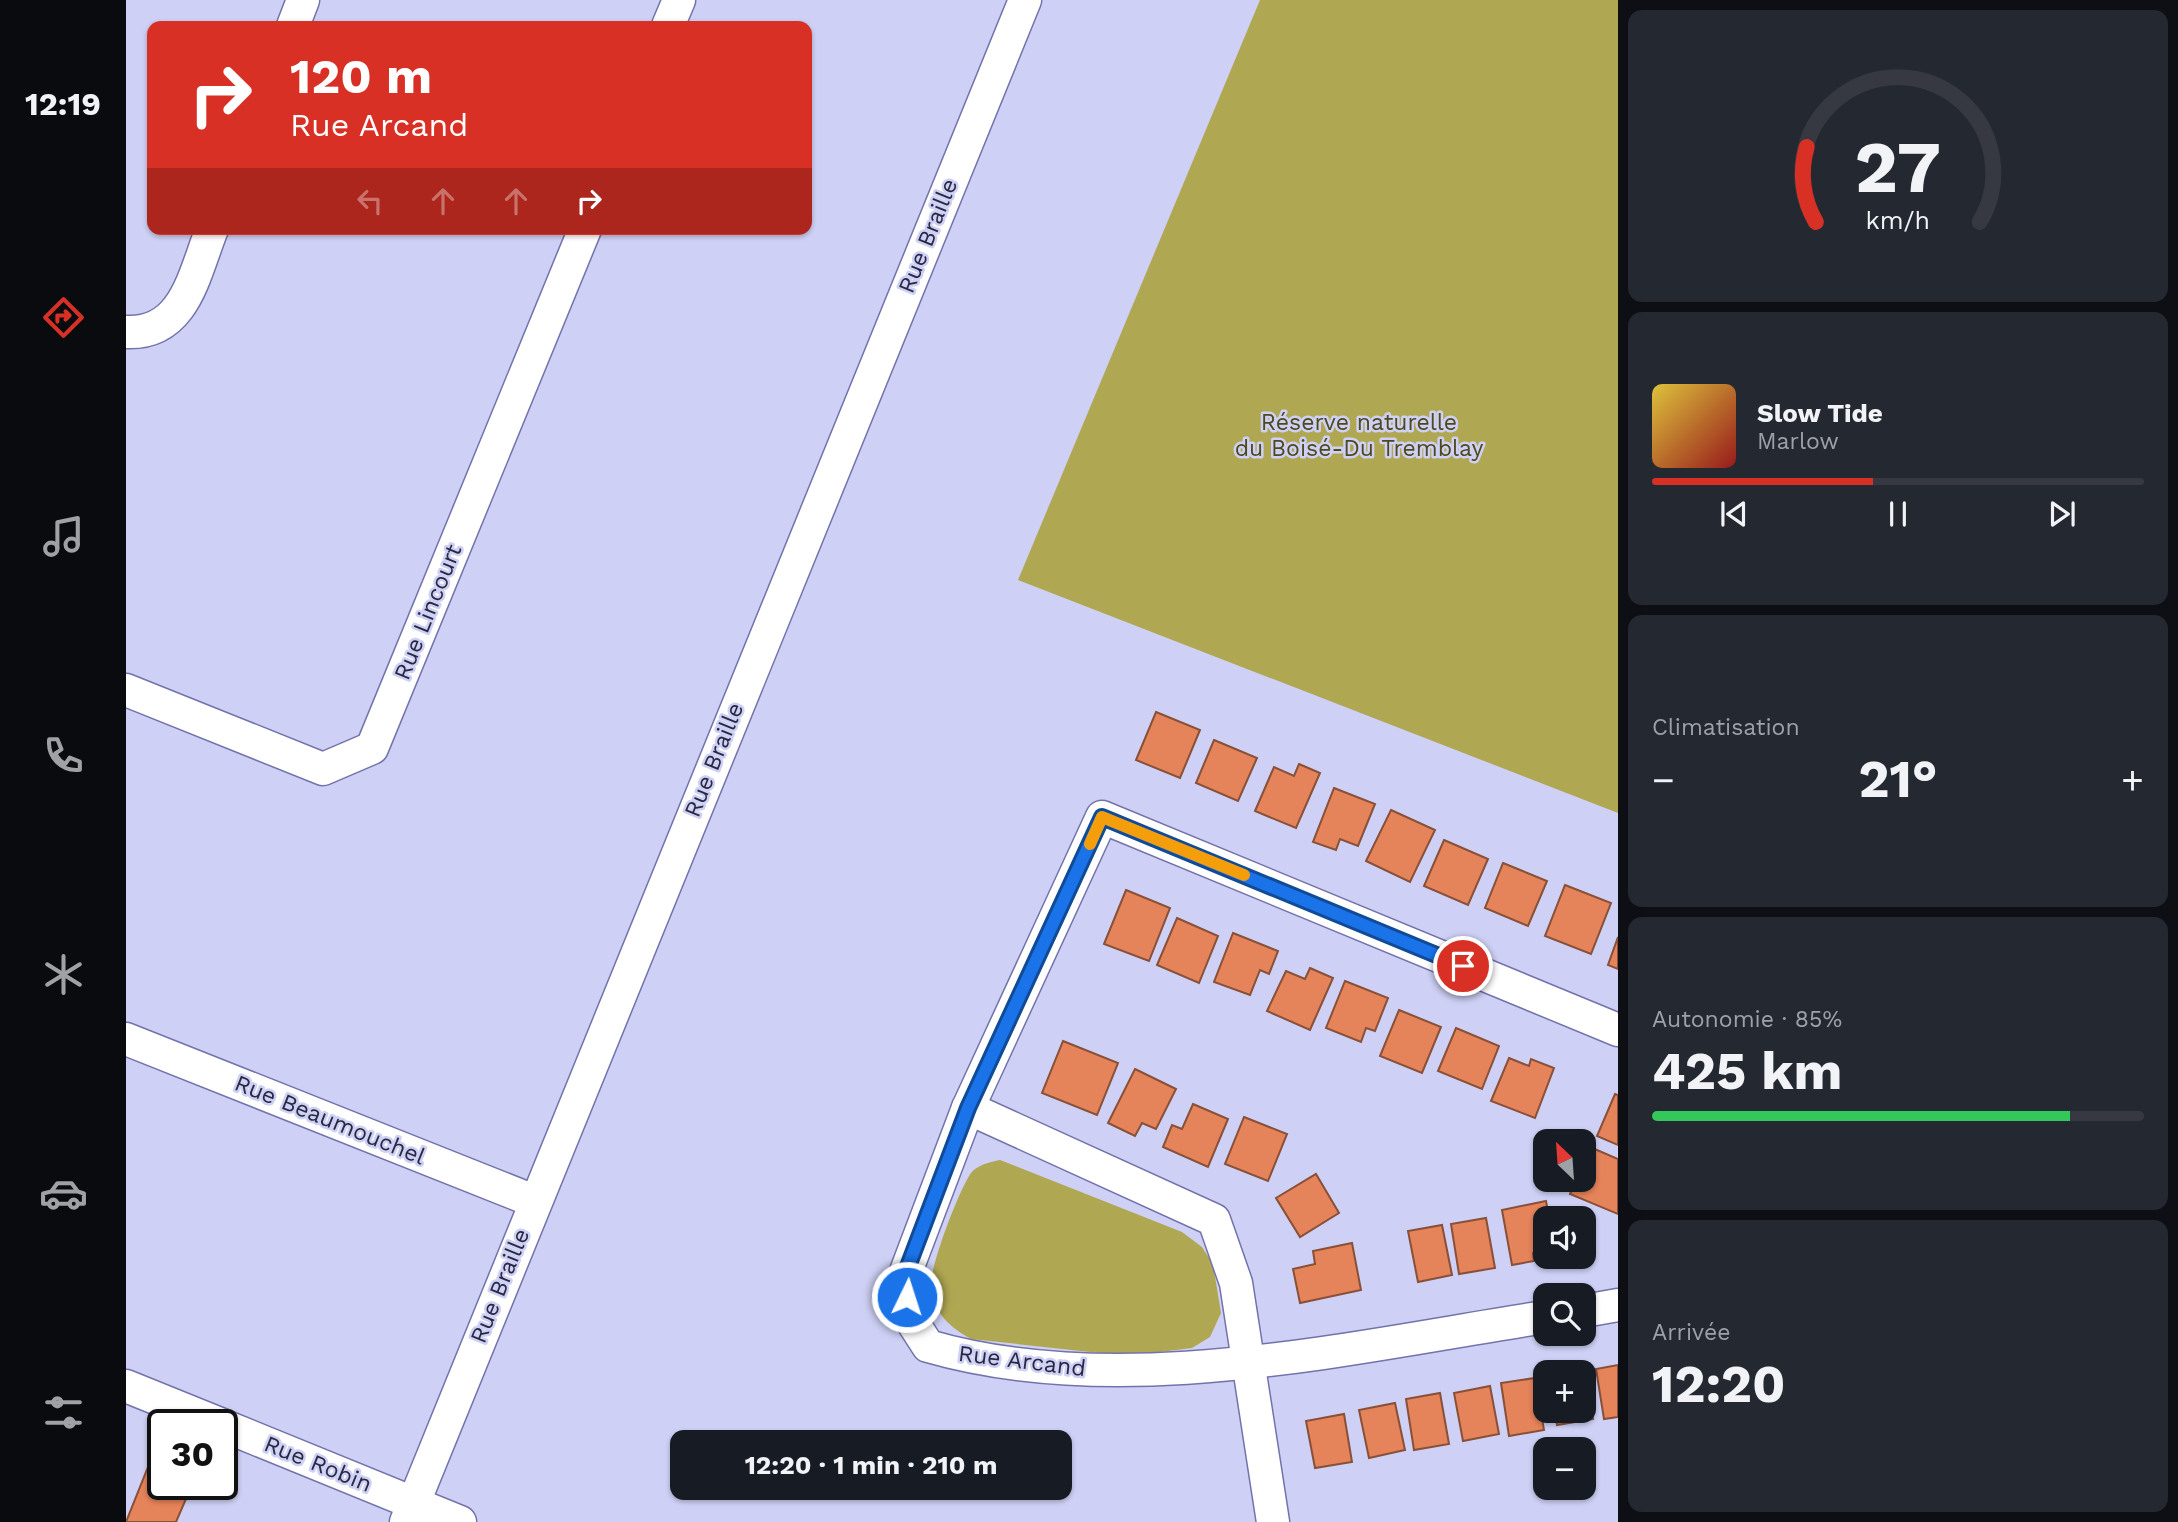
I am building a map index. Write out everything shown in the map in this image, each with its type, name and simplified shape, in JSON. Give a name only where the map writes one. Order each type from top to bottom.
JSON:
[{"type":"street","points":[[295,21],[303,0]]},
{"type":"street","points":[[670,21],[679,0]]},
{"type":"street","name":"Rue Braille","points":[[410,1513],[534,1201],[1024,0]]},
{"type":"street","points":[[126,332],[142,333],[172,319],[182,303],[210,235]]},
{"type":"street","name":"Rue Lincourt","points":[[126,690],[323,769],[372,748],[583,235]]},
{"type":"street","name":"Rue Arcand","points":[[1533,1319],[1247,1363],[1077,1370],[964,1357],[928,1346],[909,1318],[904,1277],[968,1108],[1102,817],[1618,1030]]},
{"type":"street","name":"Rue Beaumouchel","points":[[126,1038],[534,1201]]},
{"type":"street","points":[[968,1108],[1214,1220],[1236,1283],[1273,1522]]},
{"type":"street","points":[[1596,1309],[1618,1306]]},
{"type":"street","name":"Rue Robin","points":[[126,1386],[182,1409]]},
{"type":"street","name":"Rue Robin","points":[[238,1433],[410,1513],[460,1522]]},
{"type":"green space","name":"Réserve naturelle du Boisé-Du Tremblay","points":[[1260,0],[1618,0],[1618,813],[1018,580]]},
{"type":"green space","points":[[1000,1160],[1182,1232],[1202,1247],[1213,1264],[1221,1313],[1210,1337],[1192,1348],[1127,1356],[971,1339],[950,1325],[936,1307],[931,1291],[939,1250],[952,1213],[971,1173],[980,1166]]},
{"type":"building","points":[[1156,712],[1200,730],[1180,778],[1136,760]]},
{"type":"building","points":[[1214,740],[1257,758],[1238,801],[1196,783]]},
{"type":"building","points":[[1299,764],[1320,773],[1296,828],[1255,811],[1274,767],[1294,776]]},
{"type":"building","points":[[1334,788],[1375,804],[1358,846],[1340,839],[1336,850],[1313,842]]},
{"type":"building","points":[[1391,810],[1435,830],[1410,882],[1366,861]]},
{"type":"building","points":[[1444,840],[1488,859],[1468,905],[1424,886]]},
{"type":"building","points":[[1503,863],[1547,881],[1528,926],[1485,908]]},
{"type":"building","points":[[1565,885],[1611,903],[1591,954],[1545,936]]},
{"type":"building","points":[[1126,890],[1170,908],[1149,961],[1104,944]]},
{"type":"building","points":[[1177,918],[1218,936],[1199,983],[1157,965]]},
{"type":"building","points":[[1233,933],[1278,951],[1269,974],[1260,970],[1250,995],[1214,982]]},
{"type":"building","points":[[1618,937],[1618,969],[1608,965]]},
{"type":"building","points":[[1310,968],[1333,978],[1310,1030],[1267,1011],[1286,971],[1305,979]]},
{"type":"building","points":[[1345,981],[1388,998],[1375,1031],[1366,1028],[1361,1042],[1326,1028]]},
{"type":"building","points":[[1399,1010],[1441,1027],[1422,1073],[1380,1056]]},
{"type":"building","points":[[1456,1028],[1499,1046],[1482,1089],[1438,1071]]},
{"type":"building","points":[[1063,1041],[1118,1063],[1097,1115],[1042,1093]]},
{"type":"building","points":[[1509,1058],[1529,1066],[1531,1059],[1554,1068],[1535,1118],[1491,1101]]},
{"type":"building","points":[[1135,1069],[1176,1089],[1156,1129],[1142,1123],[1135,1136],[1108,1123]]},
{"type":"building","points":[[1615,1094],[1618,1095],[1618,1145],[1597,1136]]},
{"type":"building","points":[[1193,1104],[1228,1119],[1208,1167],[1163,1147],[1172,1125],[1182,1129]]},
{"type":"building","points":[[1244,1117],[1287,1134],[1268,1181],[1225,1164]]},
{"type":"building","points":[[1596,1150],[1618,1159],[1618,1214],[1570,1194],[1596,1192]]},
{"type":"building","points":[[1316,1174],[1339,1213],[1300,1237],[1276,1198]]},
{"type":"building","points":[[1546,1201],[1547,1206],[1533,1206],[1533,1261],[1512,1265],[1502,1210]]},
{"type":"building","points":[[1486,1218],[1495,1268],[1459,1274],[1451,1224]]},
{"type":"building","points":[[1442,1225],[1452,1275],[1418,1282],[1408,1231]]},
{"type":"building","points":[[1352,1243],[1361,1290],[1300,1303],[1293,1269],[1315,1264],[1313,1251]]},
{"type":"building","points":[[1618,1365],[1618,1417],[1604,1419],[1596,1369]]},
{"type":"building","points":[[1533,1378],[1533,1423],[1543,1423],[1544,1430],[1509,1436],[1501,1383]]},
{"type":"building","points":[[1490,1386],[1499,1434],[1463,1441],[1454,1393]]},
{"type":"building","points":[[1440,1393],[1449,1444],[1414,1450],[1406,1399]]},
{"type":"building","points":[[1395,1403],[1405,1450],[1369,1458],[1359,1410]]},
{"type":"building","points":[[1344,1414],[1352,1462],[1315,1468],[1306,1421]]},
{"type":"building","points":[[147,1470],[147,1500],[186,1500],[176,1522],[126,1522]]},
{"type":"slow traffic","points":[[1090,844],[1102,817],[1244,875]]},
{"type":"route","points":[[907,1297],[904,1277],[968,1108],[1102,817],[1463,966]]}]
